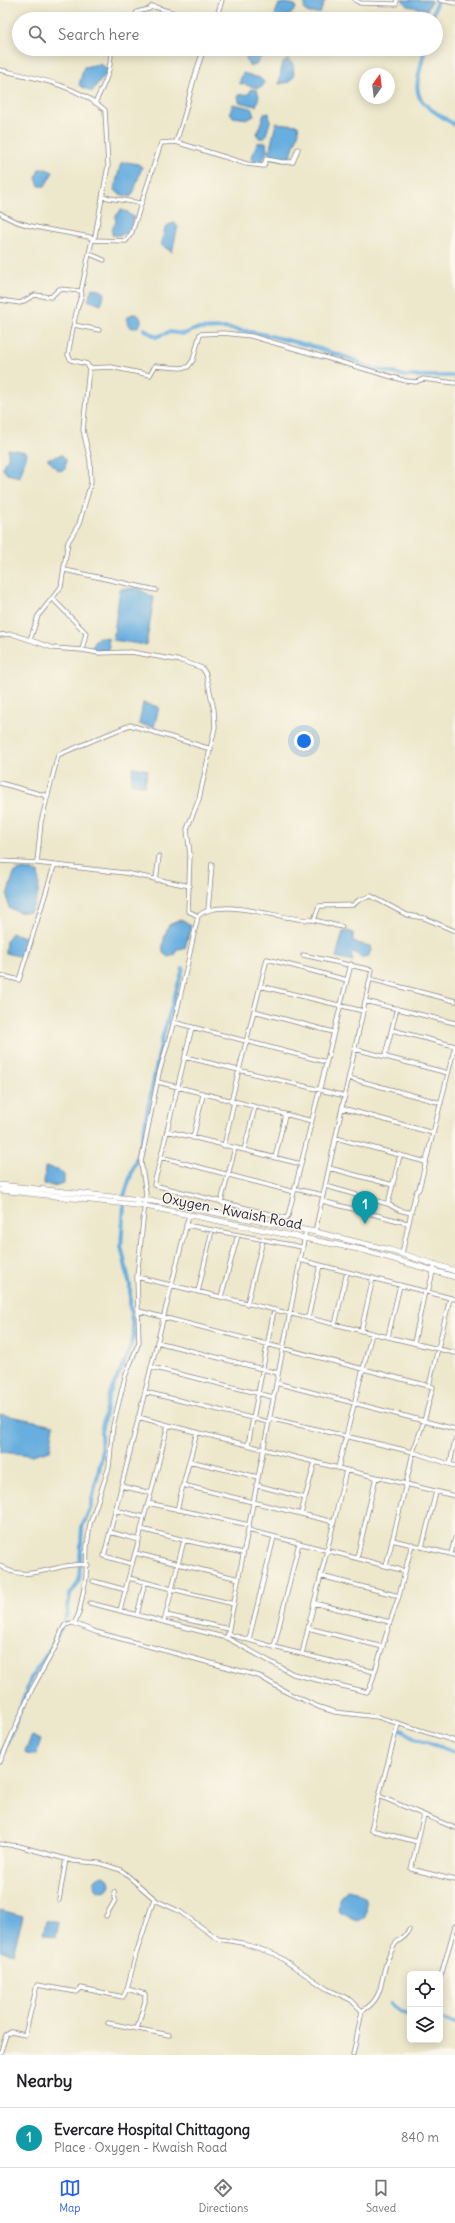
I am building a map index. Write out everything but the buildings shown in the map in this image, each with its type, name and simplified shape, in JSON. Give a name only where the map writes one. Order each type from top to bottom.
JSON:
[{"type":"main road","name":"Oxygen - Kwaish Road","points":[[0,1185],[125,1200],[189,1215],[363,1250],[455,1271]]},
{"type":"main road","name":"Oxygen - Kwaish Road","points":[[0,1190],[146,1204],[160,1202],[306,1230],[402,1253],[455,1277]]},
{"type":"street","points":[[218,12],[222,0]]},
{"type":"street","points":[[355,0],[360,3],[396,4],[397,0]]},
{"type":"street","points":[[442,0],[455,3]]},
{"type":"street","points":[[137,12],[149,9],[152,6],[171,12]]},
{"type":"street","points":[[95,103],[106,85],[111,56]]},
{"type":"street","points":[[176,142],[186,114],[197,67],[201,56]]},
{"type":"street","points":[[0,70],[55,84],[95,103],[105,110],[108,166],[95,236],[92,239],[81,291],[82,294],[76,308],[68,355],[71,360],[87,364],[89,368],[83,430],[90,460],[90,483],[79,524],[68,542],[65,570],[61,586],[38,616],[30,640]]},
{"type":"street","points":[[0,213],[6,218],[20,222],[92,239],[126,241],[132,232],[161,143],[176,142],[247,164],[264,166],[266,159],[282,162],[293,162],[298,149]]},
{"type":"street","points":[[102,197],[140,204]]},
{"type":"street","points":[[90,254],[104,260]]},
{"type":"street","points":[[0,300],[20,303],[35,295],[51,297],[59,290],[81,291]]},
{"type":"street","points":[[74,325],[99,330]]},
{"type":"street","points":[[89,368],[111,368],[150,375],[154,366],[180,368],[188,367],[193,360],[200,334],[223,333],[252,336],[406,381],[416,382],[423,379],[455,383]]},
{"type":"street","points":[[65,570],[156,590]]},
{"type":"street","points":[[52,598],[86,633],[82,650]]},
{"type":"street","points":[[0,635],[12,634],[53,648],[99,653],[131,652],[182,661],[202,668],[206,674],[214,710],[215,727],[199,799],[187,829],[190,855],[188,911],[198,916]]},
{"type":"street","points":[[37,863],[41,822],[58,755],[130,725],[211,749]]},
{"type":"street","points":[[0,783],[47,796]]},
{"type":"street","points":[[156,880],[159,856]]},
{"type":"street","points":[[0,861],[37,863],[125,873],[190,886]]},
{"type":"street","points":[[208,910],[212,864]]},
{"type":"street","points":[[0,975],[19,980],[54,866]]},
{"type":"street","points":[[314,920],[319,906],[352,905],[359,900],[371,896],[407,915],[424,918],[455,931]]},
{"type":"street","points":[[74,1623],[80,1607],[88,1565],[87,1546],[90,1524],[109,1467],[114,1426],[125,1376],[139,1342],[137,1277],[146,1204],[145,1176],[141,1162],[158,1082],[182,990],[198,916],[208,910],[234,909],[314,920],[342,927]]},
{"type":"street","points":[[303,955],[351,964],[372,970],[315,1232]]},
{"type":"street","points":[[224,1146],[239,1071],[267,960],[347,980]]},
{"type":"street","points":[[192,1027],[154,1185],[286,1218],[288,1216],[351,964]]},
{"type":"street","points":[[370,979],[455,1001]]},
{"type":"street","points":[[260,986],[363,1011]]},
{"type":"street","points":[[365,1001],[455,1024]]},
{"type":"street","points":[[385,1056],[397,1008]]},
{"type":"street","points":[[254,1011],[334,1032]]},
{"type":"street","points":[[173,1022],[326,1062]]},
{"type":"street","points":[[392,1030],[455,1046],[426,1162],[411,1213],[402,1253]]},
{"type":"street","points":[[355,1049],[448,1073]]},
{"type":"street","points":[[185,1057],[319,1091],[345,1096]]},
{"type":"street","points":[[349,1078],[441,1103]]},
{"type":"street","points":[[158,1082],[203,1095],[312,1121]]},
{"type":"street","points":[[193,1138],[203,1095]]},
{"type":"street","points":[[244,1150],[255,1107]]},
{"type":"street","points":[[342,1108],[433,1133]]},
{"type":"street","points":[[275,1158],[285,1115]]},
{"type":"street","points":[[167,1131],[301,1164]]},
{"type":"street","points":[[336,1138],[426,1162]]},
{"type":"street","points":[[221,1202],[235,1148]]},
{"type":"street","points":[[388,1204],[400,1155]]},
{"type":"street","points":[[160,1157],[228,1175],[323,1196]]},
{"type":"street","points":[[329,1168],[393,1185]]},
{"type":"street","points":[[326,1186],[388,1204],[399,1210],[411,1213]]},
{"type":"street","points":[[322,1201],[407,1223]]},
{"type":"street","points":[[221,1202],[246,1219]]},
{"type":"street","points":[[132,1564],[104,1556],[189,1215]]},
{"type":"street","points":[[186,1224],[302,1247]]},
{"type":"street","points":[[198,1292],[212,1230]]},
{"type":"street","points":[[228,1636],[306,1230]]},
{"type":"street","points":[[222,1297],[238,1234]]},
{"type":"street","points":[[247,1304],[264,1240]]},
{"type":"street","points":[[300,1260],[455,1299]]},
{"type":"street","points":[[308,1318],[320,1265]]},
{"type":"street","points":[[414,1343],[434,1267]]},
{"type":"street","points":[[335,1324],[347,1272]]},
{"type":"street","points":[[137,1277],[455,1353]]},
{"type":"street","points":[[361,1331],[373,1278]]},
{"type":"street","points":[[388,1337],[400,1285]]},
{"type":"street","points":[[429,1386],[450,1298]]},
{"type":"street","points":[[248,1445],[264,1370],[267,1344],[274,1310]]},
{"type":"street","points":[[139,1311],[433,1387],[424,1421],[413,1452],[386,1566]]},
{"type":"street","points":[[338,1468],[372,1333]]},
{"type":"street","points":[[157,1342],[278,1373]]},
{"type":"street","points":[[151,1367],[273,1397]]},
{"type":"street","points":[[276,1384],[455,1429]]},
{"type":"street","points":[[145,1392],[268,1422]]},
{"type":"street","points":[[138,1417],[455,1496]]},
{"type":"street","points":[[269,1418],[413,1452],[455,1466]]},
{"type":"street","points":[[120,1611],[168,1425]]},
{"type":"street","points":[[176,1510],[197,1432]]},
{"type":"street","points":[[450,1464],[455,1440]]},
{"type":"street","points":[[189,1461],[258,1477]]},
{"type":"street","points":[[301,1514],[314,1462]]},
{"type":"street","points":[[302,1654],[346,1470]]},
{"type":"street","points":[[357,1558],[376,1477]]},
{"type":"street","points":[[183,1485],[334,1522]]},
{"type":"street","points":[[256,1485],[305,1498]]},
{"type":"street","points":[[121,1486],[151,1493]]},
{"type":"street","points":[[422,1547],[436,1492]]},
{"type":"street","points":[[148,1503],[249,1525]]},
{"type":"street","points":[[115,1510],[144,1517]]},
{"type":"street","points":[[142,1529],[243,1554]]},
{"type":"street","points":[[248,1530],[405,1570]]},
{"type":"street","points":[[110,1532],[139,1540]]},
{"type":"street","points":[[249,1639],[274,1537]]},
{"type":"street","points":[[392,1540],[453,1555],[455,1538]]},
{"type":"street","points":[[164,1622],[184,1540]]},
{"type":"street","points":[[274,1647],[299,1543]]},
{"type":"street","points":[[228,1636],[293,1674],[365,1692],[369,1691],[399,1596],[412,1544]]},
{"type":"street","points":[[135,1554],[239,1579]]},
{"type":"street","points":[[0,1566],[15,1574],[36,1574],[76,1564],[88,1565]]},
{"type":"street","points":[[321,1576],[399,1596]]},
{"type":"street","points":[[129,1578],[234,1604]]},
{"type":"street","points":[[93,1582],[126,1590]]},
{"type":"street","points":[[137,1615],[145,1582]]},
{"type":"street","points":[[90,1603],[164,1622],[249,1639],[274,1647],[375,1672]]},
{"type":"street","points":[[314,1603],[390,1622]]},
{"type":"street","points":[[166,1615],[229,1629]]},
{"type":"street","points":[[0,1762],[32,1689],[56,1646],[62,1630],[66,1625],[74,1623],[96,1632],[259,1676],[288,1693],[319,1707],[335,1712],[378,1717],[455,1741]]},
{"type":"street","points":[[308,1628],[383,1647]]},
{"type":"street","points":[[398,1724],[371,1830],[418,1842]]},
{"type":"street","points":[[379,1796],[455,1828]]},
{"type":"street","points":[[424,1815],[411,1869],[455,1880]]},
{"type":"street","points":[[0,1844],[20,1846],[66,1859],[99,1863],[121,1870],[154,1899],[179,1911],[218,1939],[242,1943],[275,1954],[327,1988],[351,2000],[362,2011]]},
{"type":"street","points":[[59,1900],[66,1859]]},
{"type":"street","points":[[106,1916],[115,1900],[114,1892]]},
{"type":"street","points":[[0,2054],[6,2034],[12,2032],[25,2035],[37,1985],[77,1992],[81,1988],[123,1997],[127,1989],[136,1954],[154,1899]]},
{"type":"street","points":[[442,1971],[455,1926]]},
{"type":"street","points":[[362,2011],[372,2006],[379,1996],[383,1967],[396,1943],[407,1936],[409,1930]]},
{"type":"street","points":[[127,1989],[144,1994],[145,2001],[137,2029]]},
{"type":"street","points":[[353,2055],[362,2011]]},
{"type":"street","points":[[108,2023],[169,2035]]},
{"type":"water","points":[[305,0],[325,0],[320,12],[307,12],[304,10]]},
{"type":"water","points":[[402,0],[432,1],[427,10],[408,6]]},
{"type":"water","points":[[286,3],[295,5],[296,9],[293,12],[276,12],[279,4]]},
{"type":"water","points":[[246,56],[262,56],[256,65],[250,66],[246,60]]},
{"type":"water","points":[[288,59],[293,64],[294,76],[289,82],[279,84],[282,64]]},
{"type":"water","points":[[99,64],[109,69],[92,92],[79,85],[84,67]]},
{"type":"water","points":[[243,73],[260,78],[264,82],[263,86],[258,88],[239,83]]},
{"type":"water","points":[[251,89],[257,90],[259,96],[256,106],[239,102],[238,95],[249,94]]},
{"type":"water","points":[[233,104],[251,108],[254,116],[248,119],[233,117],[230,112]]},
{"type":"water","points":[[269,113],[270,122],[265,138],[259,138],[257,134],[264,114]]},
{"type":"water","points":[[276,123],[298,125],[299,132],[289,160],[268,157]]},
{"type":"water","points":[[266,142],[267,151],[261,164],[254,162],[251,159],[257,143]]},
{"type":"water","points":[[127,162],[138,164],[142,167],[133,194],[130,197],[120,194],[114,190],[121,163]]},
{"type":"water","points":[[39,169],[46,169],[53,172],[45,186],[39,186],[36,178]]},
{"type":"water","points":[[121,210],[128,212],[128,214],[134,217],[133,222],[124,234],[112,235],[112,229],[116,222],[115,217]]},
{"type":"water","points":[[175,223],[178,226],[172,252],[161,245],[165,228]]},
{"type":"water","points":[[92,288],[105,293],[101,305],[88,300]]},
{"type":"water","points":[[131,314],[137,314],[141,318],[141,324],[137,328],[131,328],[127,324],[127,318]]},
{"type":"water","points":[[8,449],[27,453],[20,477],[7,474],[3,469],[4,463],[8,458]]},
{"type":"water","points":[[62,455],[66,460],[65,469],[59,471],[47,459]]},
{"type":"water","points":[[138,588],[154,598],[146,645],[113,640],[120,589]]},
{"type":"water","points":[[99,637],[108,638],[109,650],[95,651],[92,649],[94,641]]},
{"type":"water","points":[[143,703],[159,707],[154,727],[139,724]]},
{"type":"water","points":[[133,767],[148,770],[144,786],[131,783]]},
{"type":"water","points":[[23,869],[38,872],[38,893],[30,912],[19,912],[9,908],[7,895],[14,873]]},
{"type":"water","points":[[180,920],[185,921],[191,926],[185,948],[177,949],[175,955],[168,957],[163,953],[165,935],[169,925]]},
{"type":"water","points":[[348,931],[353,933],[353,942],[370,946],[371,950],[368,957],[361,957],[353,952],[351,954],[353,961],[336,957],[343,932]]},
{"type":"water","points":[[12,933],[29,938],[23,957],[5,953],[6,941]]},
{"type":"water","points":[[45,1167],[58,1169],[64,1175],[64,1183],[53,1186],[44,1184]]},
{"type":"water","points":[[0,1414],[54,1425],[50,1450],[32,1455],[0,1452]]},
{"type":"water","points":[[32,1736],[41,1740],[36,1755],[26,1754],[25,1751]]},
{"type":"water","points":[[102,1876],[108,1878],[110,1884],[108,1890],[102,1892],[96,1890],[94,1884],[96,1878]]},
{"type":"water","points":[[347,1890],[356,1892],[365,1898],[367,1904],[365,1917],[359,1922],[339,1912],[338,1906],[340,1900]]},
{"type":"water","points":[[0,1910],[23,1916],[13,1953],[0,1950]]},
{"type":"water","points":[[46,1920],[59,1923],[56,1937],[43,1934]]},
{"type":"waterway","points":[[434,12],[437,0]]},
{"type":"waterway","points":[[423,56],[417,87],[419,95],[423,102],[430,108],[455,125]]},
{"type":"waterway","points":[[144,329],[156,337],[169,332],[184,334],[196,329],[225,328],[258,333],[311,346],[354,360],[368,367],[405,376],[455,376]]},
{"type":"waterway","points":[[124,1196],[141,1144],[162,1039],[183,968]]},
{"type":"waterway","points":[[0,1756],[14,1726],[31,1678],[52,1646],[67,1614],[70,1594],[79,1581],[82,1527],[90,1509],[102,1456],[101,1432],[109,1395],[127,1357],[134,1335],[130,1306],[130,1285],[121,1246],[124,1205]]},
{"type":"waterway","points":[[402,1730],[415,1738],[455,1752]]},
{"type":"waterway","points":[[390,2004],[400,2012],[407,2014]]},
{"type":"waterway","points":[[443,2020],[455,2023]]},
{"type":"place","name":"Evercare Hospital Chittagong","points":[[365,1224]]}]
